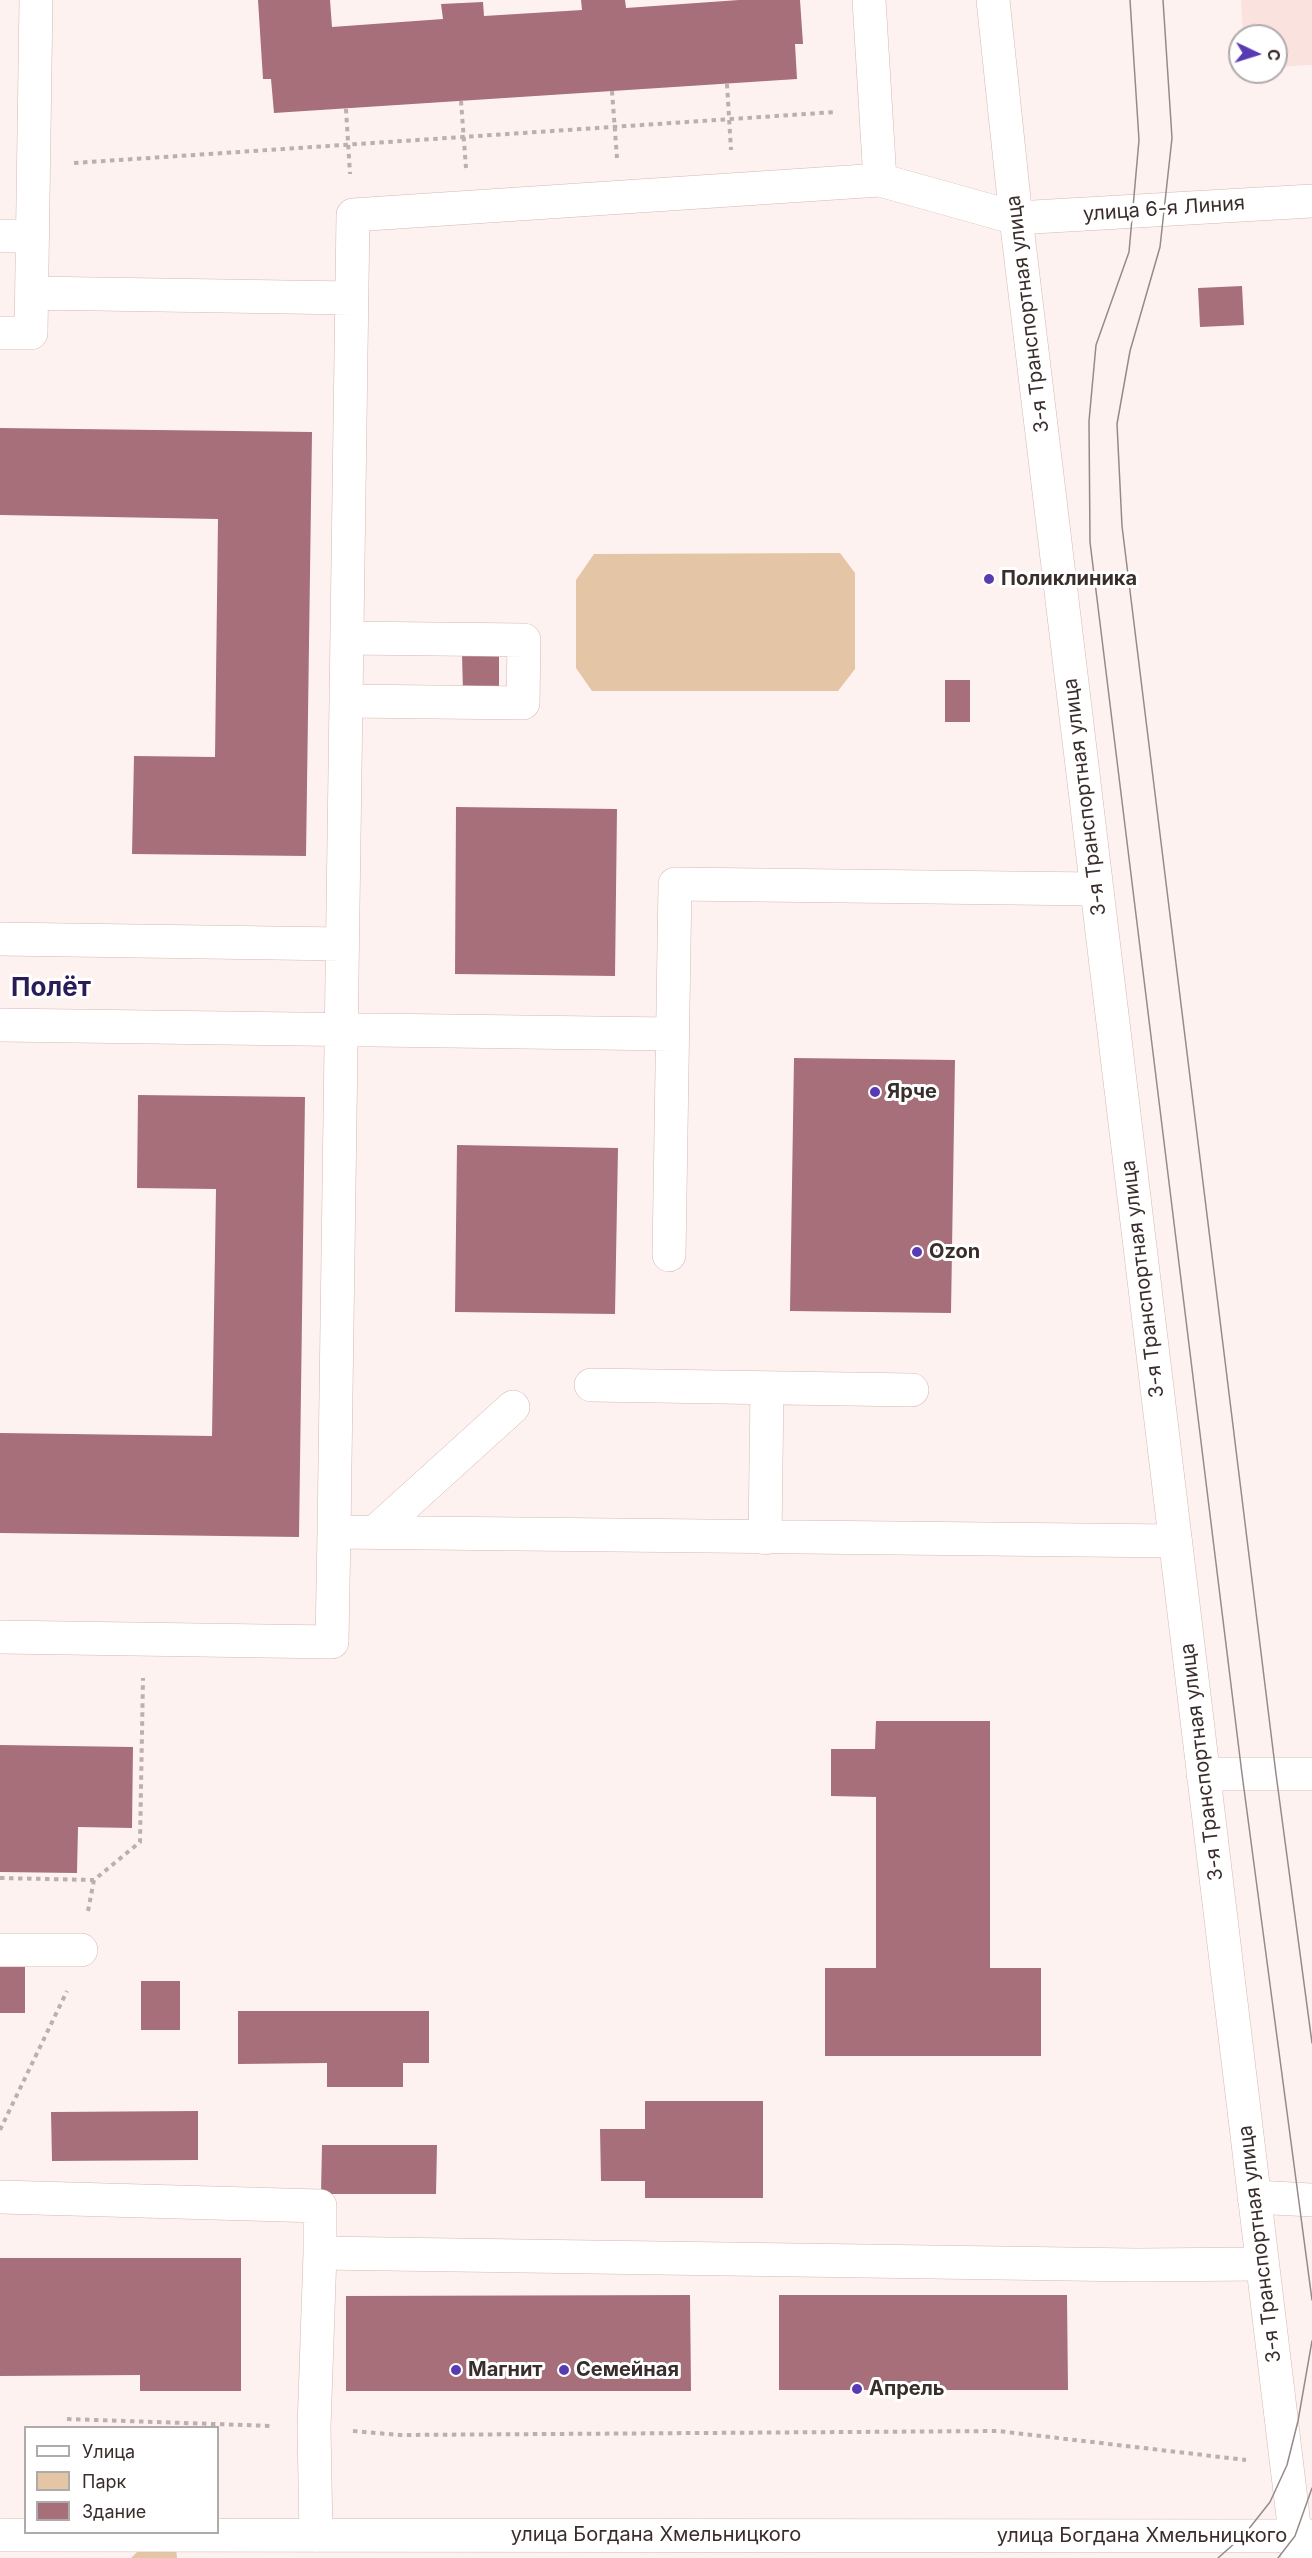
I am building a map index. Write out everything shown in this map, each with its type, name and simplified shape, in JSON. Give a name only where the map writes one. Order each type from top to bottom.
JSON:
[{"type":"main road","points":[[0,333],[32,333],[36,0]]},
{"type":"main road","points":[[869,0],[880,180]]},
{"type":"main road","name":"3-я Транспортная улица","points":[[993,0],[1016,218],[1262,2264],[1287,2465],[1302,2543]]},
{"type":"main road","name":"улица 6-я Линия","points":[[353,215],[880,180],[1016,218],[1312,201]]},
{"type":"main road","points":[[0,1638],[332,1642],[353,215]]},
{"type":"main road","points":[[0,236],[33,236]]},
{"type":"main road","points":[[32,293],[351,298]]},
{"type":"main road","points":[[346,700],[523,703],[524,640],[347,638]]},
{"type":"main road","points":[[669,1255],[675,884],[1096,889]]},
{"type":"main road","points":[[0,939],[342,944]]},
{"type":"main road","points":[[0,1025],[672,1034]]},
{"type":"main road","points":[[591,1385],[912,1390]]},
{"type":"main road","points":[[765,1538],[767,1388]]},
{"type":"main road","points":[[375,1532],[513,1407]]},
{"type":"main road","points":[[334,1532],[1175,1541]]},
{"type":"main road","points":[[1203,1774],[1312,1774]]},
{"type":"main road","points":[[0,1950],[81,1950]]},
{"type":"main road","points":[[0,2197],[320,2206],[314,2428],[316,2535]]},
{"type":"main road","points":[[1254,2197],[1312,2200]]},
{"type":"main road","points":[[320,2253],[1136,2265],[1262,2264]]},
{"type":"main road","name":"улица Богдана Хмельницкого","points":[[0,2535],[316,2535],[1302,2543]]},
{"type":"path","points":[[727,84],[734,190]]},
{"type":"path","points":[[612,91],[620,197]]},
{"type":"path","points":[[461,101],[468,207]]},
{"type":"path","points":[[346,109],[353,215]]},
{"type":"path","points":[[34,165],[876,110]]},
{"type":"path","points":[[0,2130],[77,1968],[94,1880],[140,1842],[143,1640]]},
{"type":"path","points":[[0,1878],[94,1880]]},
{"type":"path","points":[[67,2419],[314,2428],[400,2435],[998,2431],[1287,2465]]},
{"type":"shaded area","points":[[1241,0],[1312,0],[1312,65],[1288,66],[1288,24],[1242,24]]},
{"type":"green space","points":[[840,553],[855,573],[855,669],[838,691],[592,691],[576,668],[576,580],[594,554]]},
{"type":"green space","points":[[143,2546],[176,2549],[177,2558],[131,2558]]},
{"type":"building","points":[[258,0],[330,0],[332,27],[443,19],[441,4],[483,2],[484,16],[582,10],[581,0],[625,0],[626,8],[739,0],[800,0],[803,44],[795,44],[797,79],[274,113],[271,79],[263,79]]},
{"type":"building","points":[[1242,286],[1244,325],[1200,327],[1198,288]]},
{"type":"building","points":[[0,428],[312,432],[306,856],[132,854],[134,756],[215,757],[218,519],[0,515]]},
{"type":"building","points":[[462,654],[499,654],[499,693],[463,693]]},
{"type":"building","points":[[945,680],[970,680],[970,722],[945,722]]},
{"type":"building","points":[[456,807],[617,809],[615,976],[455,974]]},
{"type":"building","points":[[794,1058],[955,1060],[951,1313],[790,1311]]},
{"type":"building","points":[[138,1095],[305,1097],[299,1537],[0,1533],[0,1433],[212,1436],[216,1189],[137,1188]]},
{"type":"building","points":[[457,1145],[618,1148],[615,1314],[455,1312]]},
{"type":"building","points":[[876,1721],[990,1721],[990,1968],[1041,1968],[1041,2056],[825,2056],[825,1968],[876,1968],[876,1797],[831,1796],[831,1749],[875,1749]]},
{"type":"building","points":[[0,1745],[133,1747],[132,1828],[78,1827],[77,1873],[0,1872]]},
{"type":"building","points":[[0,1966],[25,1966],[25,2013],[0,2013]]},
{"type":"building","points":[[141,1981],[180,1981],[180,2030],[141,2030]]},
{"type":"building","points":[[238,2011],[429,2011],[429,2063],[403,2063],[403,2087],[327,2087],[327,2063],[238,2064]]},
{"type":"building","points":[[645,2101],[763,2101],[763,2198],[645,2198],[645,2181],[601,2181],[600,2129],[645,2129]]},
{"type":"building","points":[[198,2111],[198,2160],[52,2161],[51,2112]]},
{"type":"building","points":[[322,2145],[437,2145],[436,2194],[321,2194]]},
{"type":"building","points":[[0,2258],[241,2258],[241,2391],[140,2391],[140,2375],[0,2376]]},
{"type":"building","points":[[690,2295],[691,2391],[346,2391],[346,2296]]},
{"type":"building","points":[[779,2295],[1067,2295],[1068,2390],[779,2390]]},
{"type":"tram line","points":[[1130,0],[1139,140],[1129,252],[1096,345],[1089,421],[1090,542],[1242,1774],[1312,2300]]},
{"type":"tram line","points":[[1163,0],[1172,138],[1160,247],[1130,351],[1117,424],[1122,526],[1276,1774],[1312,2043]]},
{"type":"tram line","points":[[1218,2558],[1244,2535],[1270,2502],[1287,2465],[1298,2421],[1312,2341]]},
{"type":"tram line","points":[[1278,2558],[1295,2536],[1312,2488]]},
{"type":"place","name":"Поликлиника","points":[[989,579]]},
{"type":"place","name":"Ярче","points":[[875,1092]]},
{"type":"place","name":"Ozon","points":[[917,1252]]},
{"type":"place","name":"Магнит","points":[[456,2370]]},
{"type":"place","name":"Семейная","points":[[564,2370]]},
{"type":"place","name":"Апрель","points":[[857,2389]]},
{"type":"district","name":"Полёт","points":[[51,988]]}]
